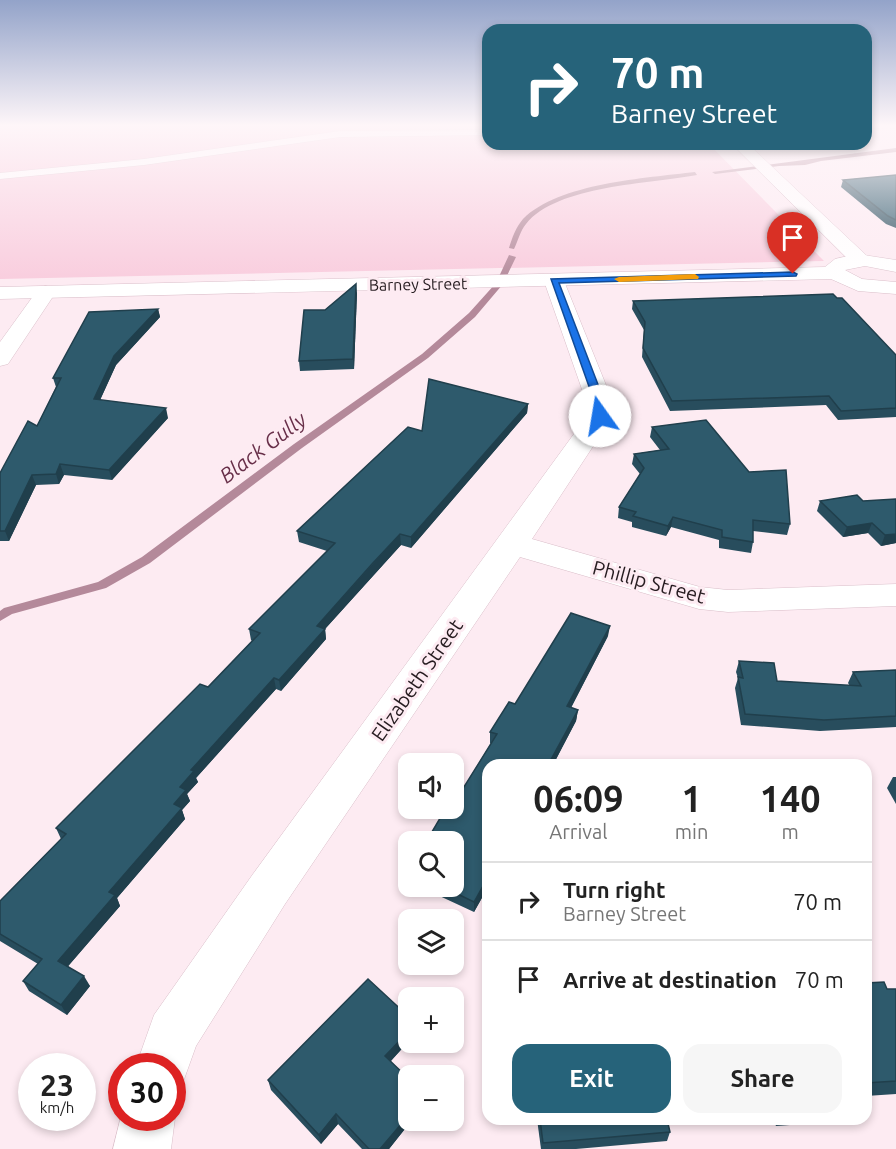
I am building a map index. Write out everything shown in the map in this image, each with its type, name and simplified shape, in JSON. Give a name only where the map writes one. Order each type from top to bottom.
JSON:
[{"type":"street","points":[[776,178],[860,260]]},
{"type":"street","points":[[894,290],[858,285],[835,273],[835,267],[839,264],[860,260],[896,266]]},
{"type":"street","name":"Barney Street","points":[[0,293],[835,273]]},
{"type":"street","name":"Elizabeth Street","points":[[167,1053],[173,1034],[262,899],[600,416],[597,395],[554,281]]},
{"type":"street","points":[[0,359],[46,292]]},
{"type":"street","name":"Phillip Street","points":[[512,544],[699,598],[728,601],[896,595]]},
{"type":"street","points":[[142,1149],[145,1131]]},
{"type":"shaded area","points":[[0,178],[742,178],[824,261],[0,279]]},
{"type":"building","points":[[896,178],[896,220],[888,216],[843,180]]},
{"type":"building","points":[[356,284],[353,359],[299,361],[304,310],[325,310]]},
{"type":"building","points":[[833,294],[837,298],[842,298],[896,355],[896,408],[841,411],[829,396],[672,401],[643,348],[645,322],[633,301]]},
{"type":"building","points":[[158,309],[114,356],[94,399],[166,408],[109,470],[60,464],[56,474],[32,475],[5,531],[0,531],[0,473],[28,421],[37,426],[61,378],[53,378],[89,312]]},
{"type":"building","points":[[429,379],[528,404],[411,537],[400,534],[372,564],[317,626],[325,629],[279,680],[274,678],[191,770],[194,771],[180,787],[186,790],[174,804],[182,808],[109,892],[115,895],[58,961],[84,976],[61,1005],[23,981],[42,959],[0,934],[0,901],[66,834],[56,828],[200,684],[208,687],[260,633],[249,629],[335,543],[297,531],[408,427],[422,431]]},
{"type":"building","points":[[706,420],[749,472],[786,470],[790,524],[753,520],[753,542],[722,537],[722,530],[673,517],[668,526],[633,516],[636,512],[619,507],[644,468],[634,454],[669,449],[652,427]]},
{"type":"building","points":[[857,495],[863,501],[896,499],[896,534],[885,535],[872,523],[847,527],[820,501]]},
{"type":"building","points":[[571,613],[610,626],[567,706],[578,710],[551,759],[482,759],[482,888],[474,902],[464,897],[464,831],[432,831],[440,819],[464,819],[464,787],[497,734],[490,732],[509,702],[515,704]]},
{"type":"building","points":[[739,661],[774,663],[777,681],[861,686],[853,672],[896,670],[896,716],[824,720],[745,714],[738,677],[743,678]]},
{"type":"building","points":[[368,979],[398,1007],[398,1042],[385,1056],[398,1068],[398,1128],[380,1149],[369,1149],[336,1114],[319,1135],[268,1080]]},
{"type":"building","points":[[884,982],[887,989],[896,989],[896,1081],[872,1083],[872,983]]},
{"type":"building","points":[[541,1125],[668,1125],[670,1132],[543,1143]]},
{"type":"waterway","name":"Black Gully","points":[[512,248],[524,222],[537,210],[556,201],[604,187],[668,178]]},
{"type":"waterway","name":"Black Gully","points":[[0,617],[8,611],[102,585],[146,560],[298,446],[425,356],[472,315],[499,284],[512,257]]},
{"type":"slow traffic","points":[[619,279],[695,277]]},
{"type":"route","points":[[600,416],[597,395],[554,281],[793,274]]}]
